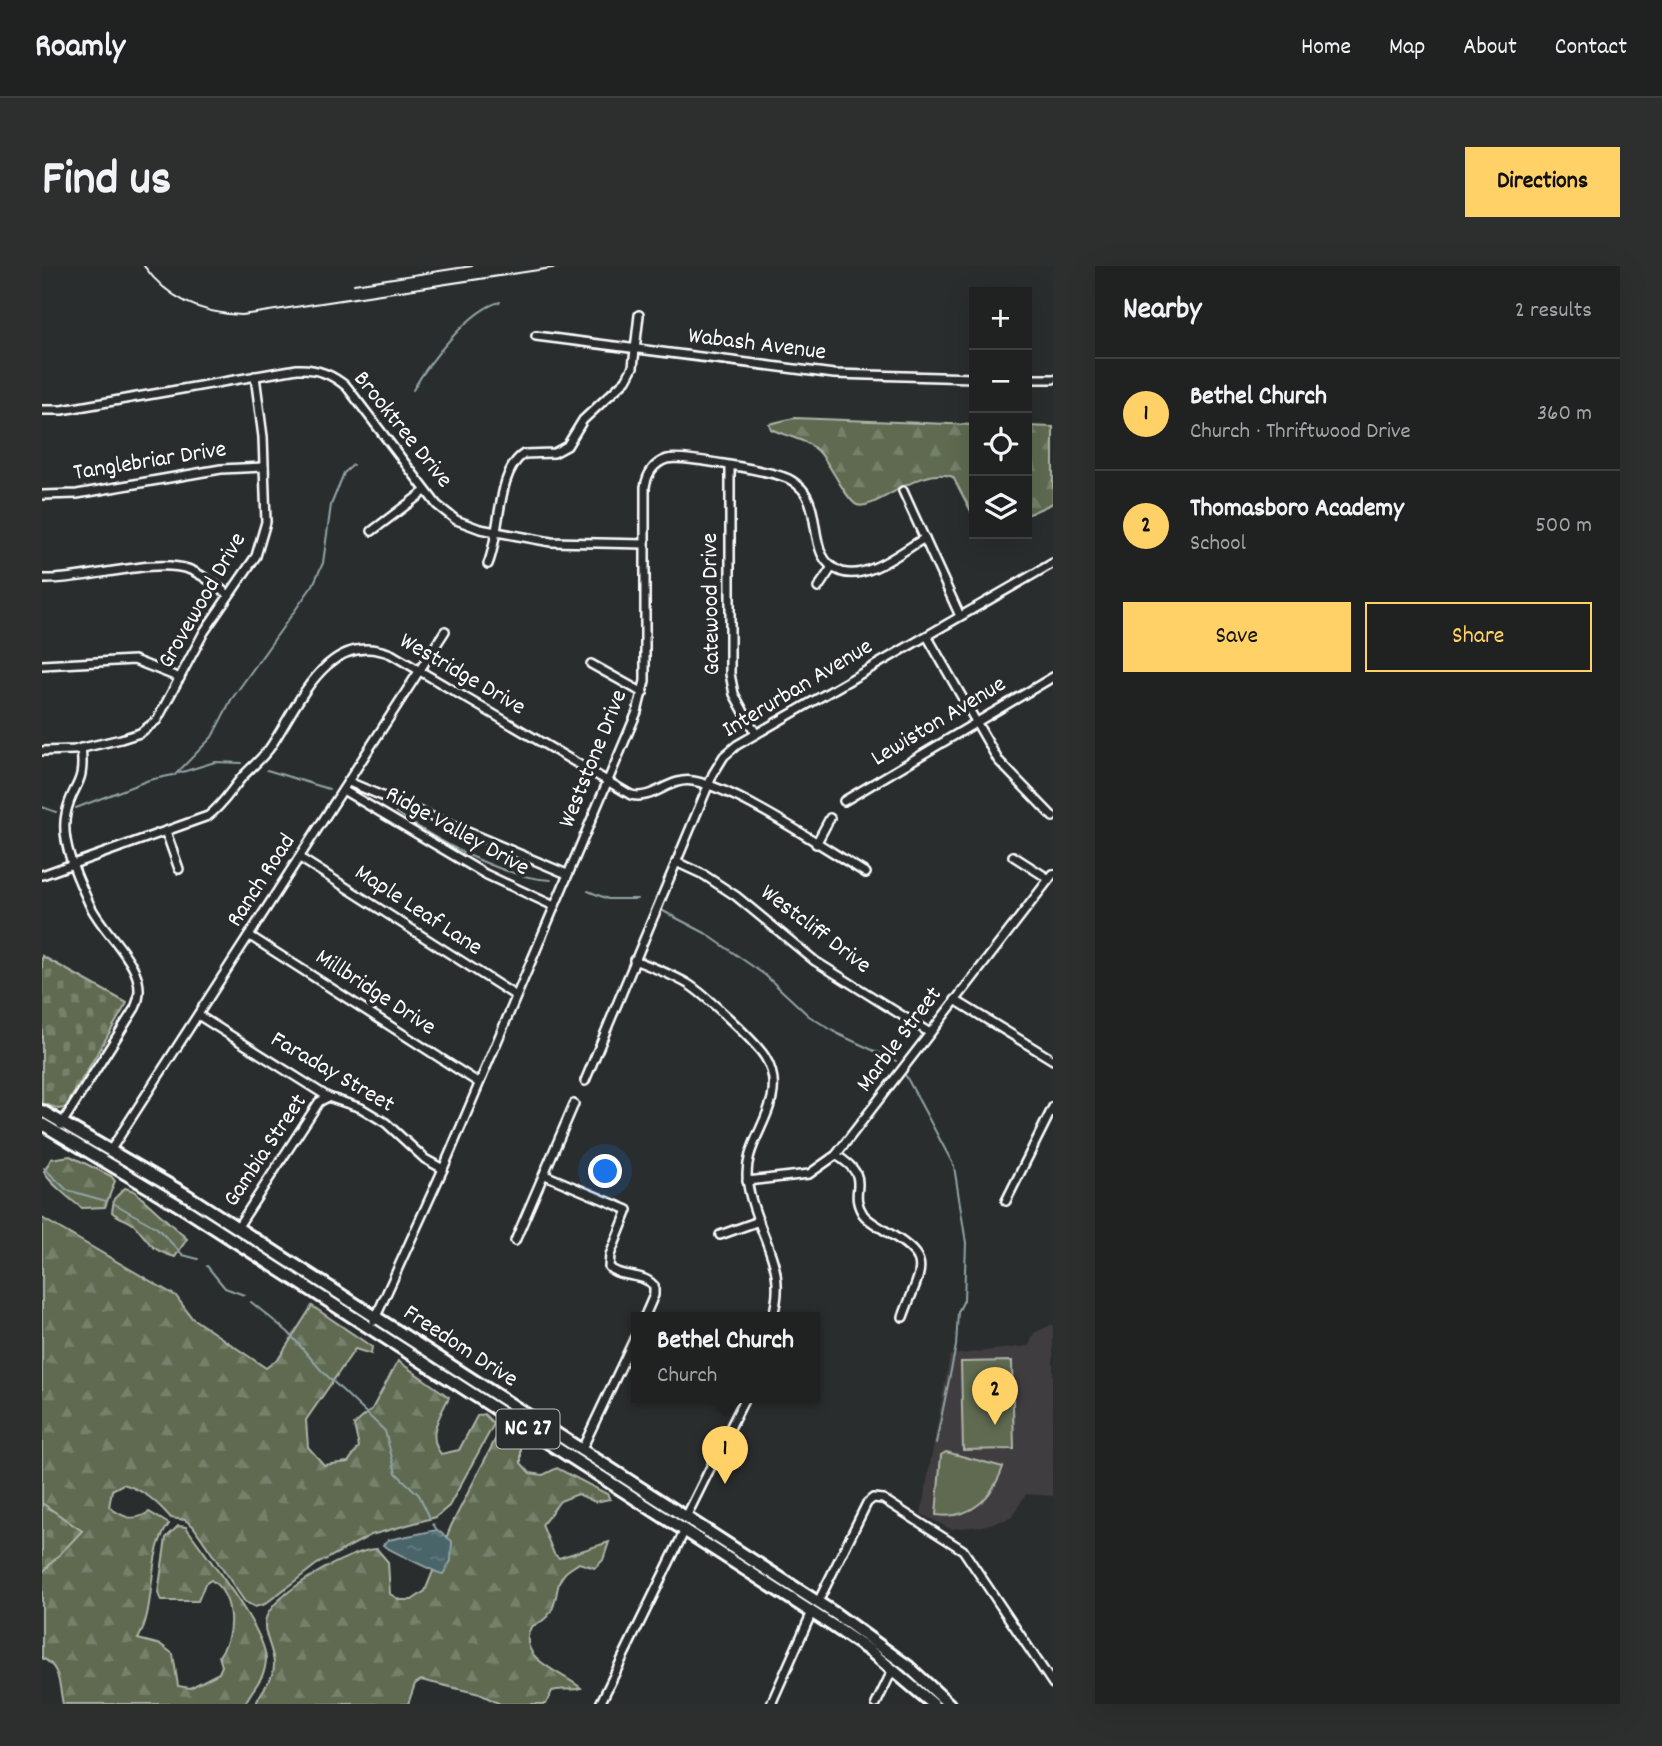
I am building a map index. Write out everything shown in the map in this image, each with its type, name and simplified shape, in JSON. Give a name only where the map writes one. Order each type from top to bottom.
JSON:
[{"type":"main road","name":"Freedom Drive","points":[[42,1111],[60,1128],[166,1197],[581,1451],[774,1574],[933,1704]]},
{"type":"main road","name":"Freedom Drive","points":[[42,1124],[60,1128],[110,1151],[237,1228],[585,1466],[909,1667],[949,1704]]},
{"type":"main road","points":[[585,1466],[602,1471],[672,1515],[686,1517]]},
{"type":"main road","points":[[685,1530],[697,1530],[759,1569],[774,1574]]},
{"type":"street","points":[[488,564],[512,464],[524,454],[554,453],[567,446],[583,420],[626,380],[631,371],[639,315]]},
{"type":"street","name":"Wabash Avenue","points":[[536,336],[834,374],[969,377]]},
{"type":"street","name":"Brooktree Drive","points":[[42,410],[62,410],[307,369],[337,378],[347,387],[436,505],[456,520],[497,532],[560,543],[645,544]]},
{"type":"street","name":"Grovewood Drive","points":[[42,751],[81,748],[132,737],[147,729],[166,708],[204,632],[251,563],[263,538],[266,522],[261,410],[256,376]]},
{"type":"street","points":[[1032,379],[1053,379]]},
{"type":"street","name":"Weststone Drive","points":[[373,1323],[443,1169],[643,693],[645,487],[653,468],[667,460],[678,458],[784,477],[802,489],[811,509],[818,547],[832,567]]},
{"type":"street","name":"Tanglebriar Drive","points":[[42,495],[77,494],[221,469],[264,467]]},
{"type":"street","name":"Gatewood Drive","points":[[730,467],[730,674],[734,694],[756,734]]},
{"type":"street","points":[[372,531],[425,491]]},
{"type":"street","points":[[903,491],[961,616]]},
{"type":"street","points":[[818,588],[832,567],[847,573],[863,572],[925,538]]},
{"type":"street","name":"Interurban Avenue","points":[[585,1081],[708,786],[724,757],[756,734],[1053,563]]},
{"type":"street","points":[[42,579],[85,578],[174,566],[195,572],[229,595]]},
{"type":"street","name":"Ranch Road","points":[[110,1151],[445,631]]},
{"type":"street","points":[[927,636],[998,761],[1053,817]]},
{"type":"street","name":"Westridge Drive","points":[[42,875],[202,819],[223,803],[268,750],[319,671],[335,658],[358,650],[377,650],[391,654],[636,797],[647,796],[679,781],[695,781],[744,802],[866,873]]},
{"type":"street","points":[[42,664],[134,660],[180,678]]},
{"type":"street","points":[[591,664],[643,693]]},
{"type":"street","name":"Lewiston Avenue","points":[[844,801],[1053,677]]},
{"type":"street","points":[[60,1128],[135,1008],[140,992],[135,971],[92,910],[65,837],[68,804],[83,775],[81,748]]},
{"type":"street","name":"Ridge Valley Drive","points":[[349,782],[567,874]]},
{"type":"street","name":"Ridge Valley Drive","points":[[343,790],[485,874],[554,906]]},
{"type":"street","points":[[816,844],[830,818]]},
{"type":"street","points":[[166,832],[179,869]]},
{"type":"street","points":[[1013,856],[1051,876]]},
{"type":"street","name":"Maple Leaf Lane","points":[[300,858],[516,996]]},
{"type":"street","name":"Westcliff Drive","points":[[676,862],[704,875],[736,896],[815,961],[930,1033]]},
{"type":"street","name":"Marble Street","points":[[747,1181],[809,1174],[836,1155],[1051,876]]},
{"type":"street","name":"Millbridge Drive","points":[[250,936],[479,1083]]},
{"type":"street","points":[[634,960],[694,988],[765,1058],[772,1071],[774,1088],[749,1156],[747,1181],[779,1278],[774,1312]]},
{"type":"street","points":[[955,1000],[1053,1060]]},
{"type":"street","name":"Faraday Street","points":[[198,1015],[328,1097],[350,1102],[370,1113],[425,1159],[443,1169]]},
{"type":"street","name":"Gambia Street","points":[[237,1228],[319,1102],[328,1097]]},
{"type":"street","points":[[515,1241],[574,1104]]},
{"type":"street","points":[[1006,1201],[1053,1107]]},
{"type":"street","points":[[836,1155],[851,1164],[858,1174],[859,1203],[864,1215],[911,1246],[919,1256],[920,1269],[903,1317]]},
{"type":"street","points":[[545,1175],[628,1210],[610,1255],[609,1267],[615,1273],[648,1280],[654,1286],[654,1295],[647,1312]]},
{"type":"street","points":[[720,1235],[759,1221]]},
{"type":"street","points":[[581,1451],[631,1346]]},
{"type":"street","points":[[686,1517],[743,1403]]},
{"type":"street","points":[[771,1704],[815,1607],[867,1503],[873,1498],[892,1504],[963,1550],[1053,1684]]},
{"type":"street","points":[[600,1704],[685,1530]]},
{"type":"street","points":[[876,1704],[893,1670]]},
{"type":"shaded area","points":[[1053,1324],[1053,1496],[1026,1494],[1011,1518],[982,1526],[951,1529],[921,1514],[950,1355],[1029,1346],[1034,1333]]},
{"type":"green space","points":[[794,418],[969,425],[969,507],[953,477],[940,475],[913,482],[875,502],[857,505],[848,497],[829,465],[815,448],[771,429],[769,424]]},
{"type":"green space","points":[[1032,426],[1053,427],[1053,503],[1032,513]]},
{"type":"green space","points":[[42,956],[127,1003],[65,1108],[59,1109],[42,1103]]},
{"type":"green space","points":[[70,1156],[111,1176],[115,1181],[105,1207],[82,1208],[46,1176],[44,1172],[51,1159]]},
{"type":"green space","points":[[125,1188],[134,1191],[187,1239],[175,1257],[156,1249],[134,1225],[112,1212],[114,1199]]},
{"type":"green space","points":[[42,1218],[176,1296],[192,1318],[266,1368],[279,1358],[312,1306],[372,1347],[371,1354],[355,1349],[306,1420],[308,1447],[324,1465],[348,1462],[359,1447],[354,1425],[372,1409],[398,1361],[449,1397],[435,1433],[441,1454],[459,1450],[477,1416],[484,1414],[494,1424],[449,1506],[436,1517],[371,1535],[317,1564],[265,1604],[255,1607],[245,1602],[193,1526],[185,1520],[171,1518],[150,1497],[131,1487],[123,1484],[112,1490],[109,1507],[119,1514],[133,1518],[149,1512],[169,1524],[157,1551],[148,1610],[138,1639],[161,1645],[173,1654],[178,1686],[190,1688],[219,1673],[222,1666],[219,1656],[228,1638],[230,1616],[225,1596],[219,1587],[211,1580],[205,1584],[198,1601],[161,1601],[158,1593],[166,1538],[178,1526],[186,1527],[246,1612],[264,1647],[266,1661],[263,1673],[245,1704],[63,1704],[56,1672],[53,1666],[42,1658]]},
{"type":"green space","points":[[1012,1361],[1014,1449],[963,1450],[961,1362]]},
{"type":"green space","points":[[503,1432],[521,1446],[521,1463],[530,1473],[543,1475],[557,1468],[607,1494],[610,1499],[595,1502],[578,1494],[560,1501],[542,1525],[554,1554],[559,1558],[609,1542],[603,1560],[595,1568],[579,1563],[565,1573],[558,1586],[553,1608],[549,1615],[531,1627],[528,1638],[529,1648],[543,1664],[581,1688],[552,1691],[546,1704],[500,1704],[480,1694],[421,1680],[415,1684],[408,1704],[256,1704],[273,1671],[274,1660],[265,1623],[272,1608],[283,1596],[315,1574],[350,1556],[377,1549],[388,1562],[390,1594],[400,1600],[412,1600],[425,1591],[451,1526],[496,1438]]},
{"type":"green space","points":[[946,1452],[1003,1467],[993,1488],[979,1504],[960,1514],[948,1516],[936,1515],[941,1455]]},
{"type":"green space","points":[[42,1503],[82,1531],[42,1573]]},
{"type":"water","points":[[437,1530],[452,1541],[451,1561],[443,1574],[383,1545],[388,1540]]},
{"type":"waterway","points":[[413,390],[451,338],[476,315],[500,302]]},
{"type":"waterway","points":[[175,775],[212,737],[231,700],[313,585],[323,563],[331,505],[344,473],[353,465]]},
{"type":"waterway","points":[[179,773],[215,762],[242,763]]},
{"type":"waterway","points":[[267,770],[329,789]]},
{"type":"waterway","points":[[76,808],[149,780],[173,775]]},
{"type":"waterway","points":[[42,807],[56,812]]},
{"type":"waterway","points":[[396,812],[470,856],[532,878],[551,880]]},
{"type":"waterway","points":[[588,891],[608,899],[637,899]]},
{"type":"waterway","points":[[663,911],[705,933],[765,975],[809,1016],[838,1034],[896,1061]]},
{"type":"waterway","points":[[906,1076],[954,1166],[966,1243],[964,1300],[958,1312],[956,1346],[936,1443]]},
{"type":"waterway","points":[[44,1168],[67,1190],[106,1201]]},
{"type":"waterway","points":[[115,1204],[157,1228],[183,1255],[198,1259]]},
{"type":"waterway","points":[[207,1266],[225,1288],[244,1295]]},
{"type":"waterway","points":[[251,1302],[288,1332],[321,1370],[385,1431],[396,1473],[419,1495],[430,1518]]},
{"type":"waterway","points":[[433,1524],[437,1530]]},
{"type":"railway","points":[[144,266],[175,296],[214,312],[242,315],[565,266]]},
{"type":"railway","points":[[354,284],[472,266]]},
{"type":"place","name":"Thomasboro Academy","points":[[995,1425]]},
{"type":"place","name":"Bethel Church","points":[[725,1484]]}]
